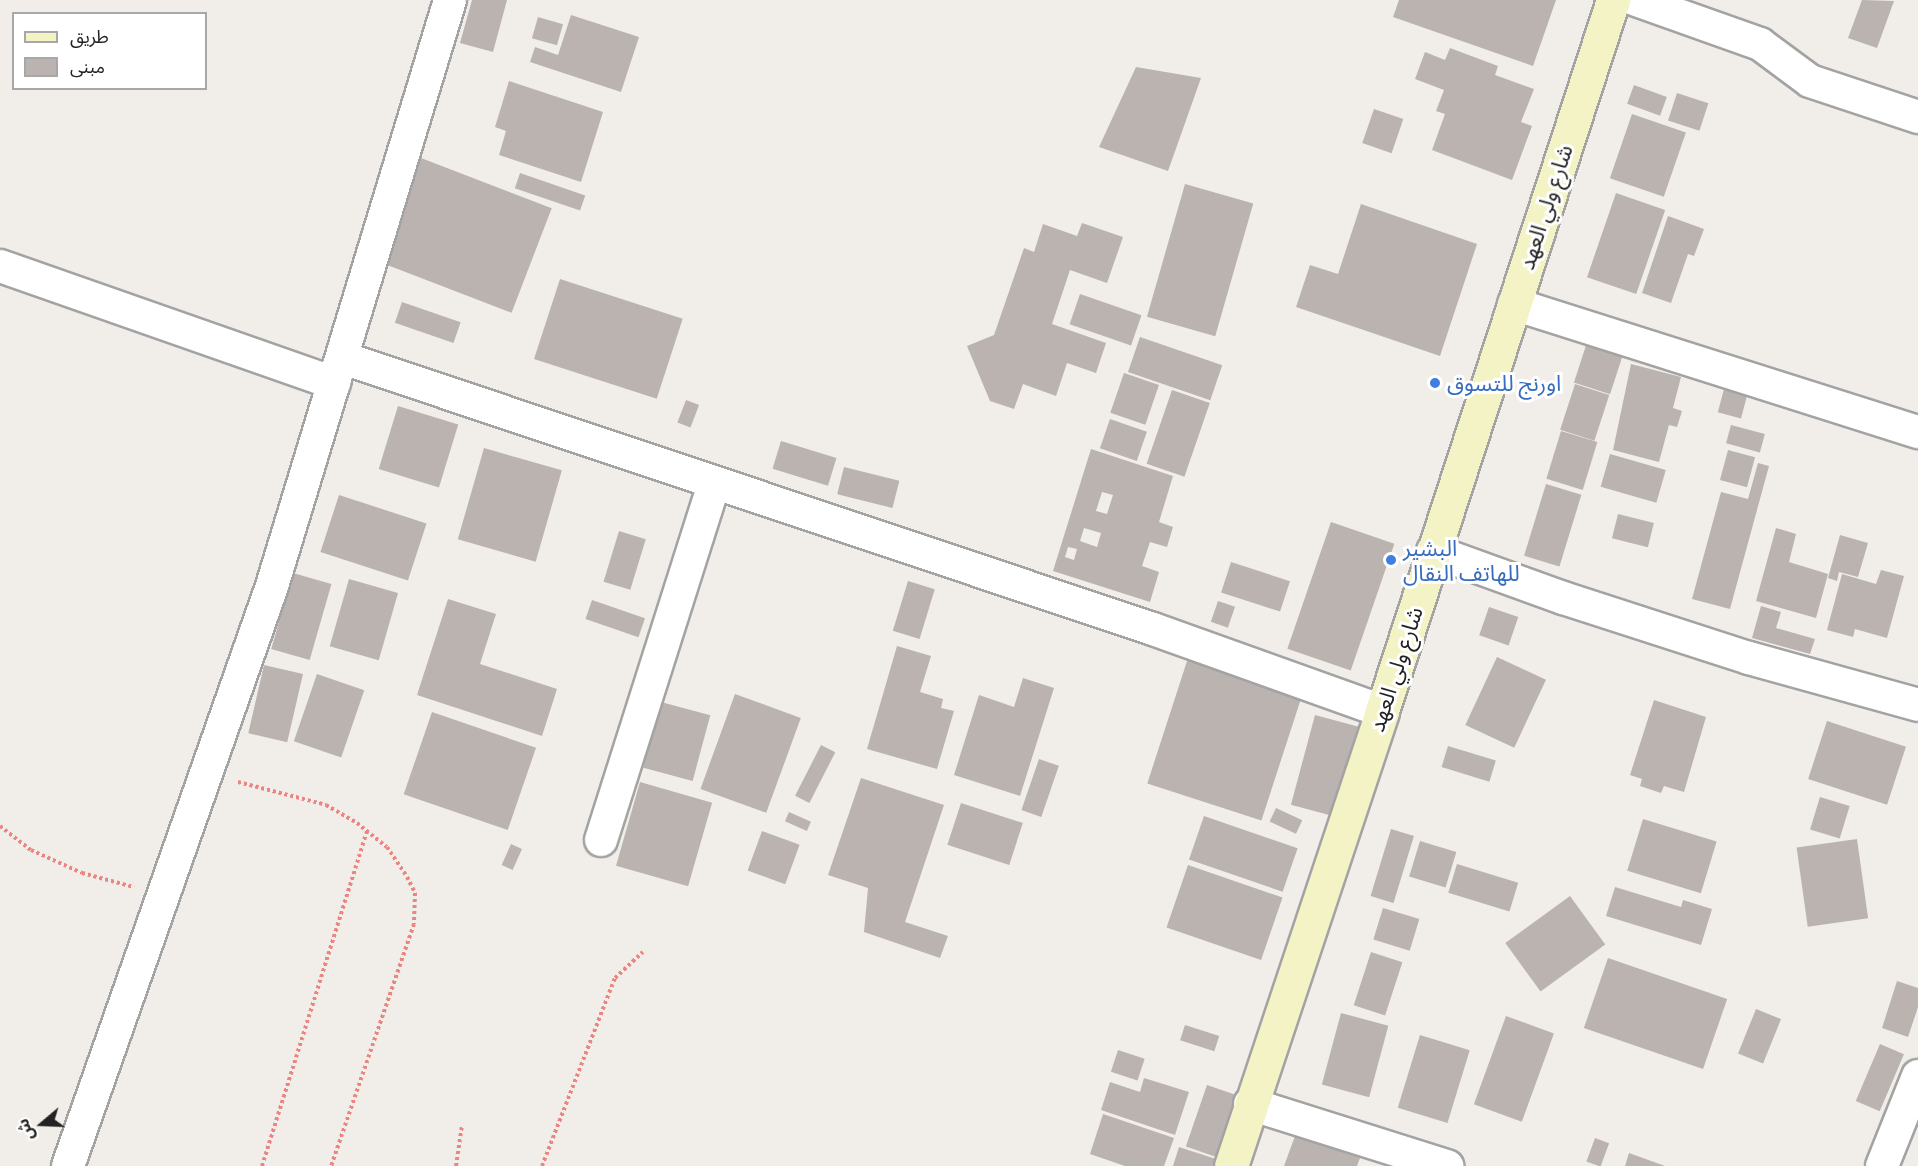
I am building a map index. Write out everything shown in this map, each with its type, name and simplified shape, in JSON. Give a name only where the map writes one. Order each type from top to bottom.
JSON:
[{"type":"main road","name":"شارع ولي العهد","points":[[1231,1166],[1382,711],[1613,0]]},
{"type":"street","points":[[68,1166],[272,585],[450,0]]},
{"type":"street","points":[[1636,0],[1760,44],[1810,81],[1918,117]]},
{"type":"street","points":[[0,266],[714,484],[1153,629],[1382,711]]},
{"type":"street","points":[[1514,304],[1918,432]]},
{"type":"street","points":[[601,840],[714,484]]},
{"type":"street","points":[[1433,551],[1563,598],[1738,654],[1918,705]]},
{"type":"street","points":[[1882,1166],[1918,1077]]},
{"type":"street","points":[[1250,1104],[1447,1166]]},
{"type":"path","points":[[207,773],[326,806],[367,831],[387,847],[415,893],[414,924],[331,1166]]},
{"type":"path","points":[[0,826],[31,850],[82,873],[164,895]]},
{"type":"path","points":[[262,1166],[367,831]]},
{"type":"path","points":[[542,1166],[615,978],[643,952]]},
{"type":"path","points":[[456,1166],[462,1125]]},
{"type":"building","points":[[472,0],[507,0],[493,52],[460,43]]},
{"type":"building","points":[[1399,0],[1556,0],[1533,66],[1393,17]]},
{"type":"building","points":[[1862,0],[1894,1],[1877,48],[1848,38]]},
{"type":"building","points":[[571,15],[639,37],[621,92],[530,62],[535,47],[558,55]]},
{"type":"building","points":[[538,17],[563,24],[557,45],[532,38]]},
{"type":"building","points":[[1450,48],[1498,66],[1495,75],[1534,89],[1521,122],[1532,126],[1512,180],[1432,150],[1445,114],[1436,111],[1444,90],[1415,79],[1425,52],[1445,60]]},
{"type":"building","points":[[1136,67],[1201,78],[1168,171],[1099,147]]},
{"type":"building","points":[[509,81],[603,112],[581,182],[499,155],[506,131],[495,127]]},
{"type":"building","points":[[1634,85],[1667,97],[1660,116],[1627,104]]},
{"type":"building","points":[[1677,93],[1708,103],[1699,131],[1668,121]]},
{"type":"building","points":[[1374,109],[1403,119],[1392,153],[1362,143]]},
{"type":"building","points":[[1632,114],[1686,133],[1664,197],[1610,178]]},
{"type":"building","points":[[421,158],[552,208],[512,313],[381,263]]},
{"type":"building","points":[[520,173],[585,195],[580,211],[515,188]]},
{"type":"building","points":[[1185,184],[1253,204],[1215,336],[1147,317]]},
{"type":"building","points":[[1616,193],[1665,210],[1636,294],[1587,277]]},
{"type":"building","points":[[1361,204],[1477,244],[1440,356],[1296,307],[1310,265],[1338,274]]},
{"type":"building","points":[[1668,216],[1704,229],[1694,256],[1688,254],[1671,303],[1642,293]]},
{"type":"building","points":[[1082,223],[1123,237],[1107,283],[1070,270],[1052,324],[1106,343],[1096,373],[1067,363],[1056,396],[1023,384],[1014,409],[990,401],[967,346],[994,335],[1024,248],[1034,252],[1043,224],[1077,236]]},
{"type":"building","points":[[560,279],[683,319],[657,399],[534,359]]},
{"type":"building","points":[[1080,294],[1141,315],[1131,345],[1070,324]]},
{"type":"building","points":[[402,302],[461,322],[453,343],[395,323]]},
{"type":"building","points":[[1590,333],[1626,345],[1610,394],[1574,382]]},
{"type":"building","points":[[1140,337],[1222,365],[1210,400],[1128,372]]},
{"type":"building","points":[[1631,364],[1681,377],[1673,408],[1682,411],[1677,427],[1669,425],[1659,462],[1613,450]]},
{"type":"building","points":[[1124,373],[1159,385],[1145,425],[1110,413]]},
{"type":"building","points":[[1575,384],[1609,395],[1594,441],[1560,430]]},
{"type":"building","points":[[1724,389],[1747,395],[1741,418],[1718,412]]},
{"type":"building","points":[[1172,390],[1210,403],[1184,477],[1147,464]]},
{"type":"building","points":[[686,400],[699,405],[690,427],[677,422]]},
{"type":"building","points":[[398,406],[458,424],[439,488],[379,469]]},
{"type":"building","points":[[1110,419],[1147,432],[1137,461],[1100,448]]},
{"type":"building","points":[[1731,425],[1765,434],[1760,452],[1726,443]]},
{"type":"building","points":[[1561,431],[1597,442],[1583,490],[1546,479]]},
{"type":"building","points":[[781,441],[836,458],[828,486],[773,469]]},
{"type":"building","points":[[484,448],[562,470],[536,562],[458,539]]},
{"type":"building","points":[[1091,449],[1173,476],[1159,522],[1173,527],[1167,547],[1150,542],[1142,566],[1159,572],[1150,602],[1053,571]],"holes":[[[1102,492],[1113,495],[1107,514],[1096,511]],[[1084,528],[1101,533],[1097,547],[1080,541]],[[1068,547],[1077,549],[1074,560],[1065,557]]]},
{"type":"building","points":[[1728,450],[1755,457],[1747,487],[1720,480]]},
{"type":"building","points":[[1610,454],[1666,470],[1656,503],[1601,487]]},
{"type":"building","points":[[1758,463],[1769,466],[1730,609],[1692,599],[1721,492],[1748,499]]},
{"type":"building","points":[[844,467],[899,481],[893,508],[837,494]]},
{"type":"building","points":[[1546,484],[1581,495],[1559,567],[1524,556]]},
{"type":"building","points":[[339,495],[426,523],[408,580],[320,552]]},
{"type":"building","points":[[1618,514],[1654,523],[1648,547],[1612,538]]},
{"type":"building","points":[[1331,522],[1394,544],[1351,671],[1287,649]]},
{"type":"building","points":[[1776,528],[1796,534],[1789,562],[1828,574],[1816,618],[1756,601]]},
{"type":"building","points":[[619,531],[646,539],[630,590],[604,582]]},
{"type":"building","points":[[1840,535],[1868,543],[1858,577],[1839,572],[1837,581],[1828,578]]},
{"type":"building","points":[[1231,562],[1290,581],[1280,612],[1221,592]]},
{"type":"building","points":[[1881,570],[1904,576],[1887,638],[1855,629],[1853,637],[1827,630],[1842,574],[1876,584]]},
{"type":"building","points":[[293,573],[331,584],[310,660],[271,649]]},
{"type":"building","points":[[349,579],[398,593],[379,660],[330,646]]},
{"type":"building","points":[[908,581],[935,589],[920,639],[893,631]]},
{"type":"building","points":[[448,599],[496,614],[480,664],[557,689],[542,736],[417,695]]},
{"type":"building","points":[[592,600],[645,618],[638,637],[585,619]]},
{"type":"building","points":[[1218,601],[1235,607],[1228,628],[1211,622]]},
{"type":"building","points":[[1761,606],[1781,612],[1776,628],[1815,639],[1810,654],[1752,638]]},
{"type":"building","points":[[1489,607],[1518,617],[1509,645],[1479,635]]},
{"type":"building","points":[[897,646],[931,656],[920,692],[943,699],[941,708],[954,711],[937,769],[867,749]]},
{"type":"building","points":[[1189,655],[1303,692],[1261,820],[1147,783]]},
{"type":"building","points":[[1497,657],[1546,680],[1514,748],[1465,725]]},
{"type":"building","points":[[264,665],[303,674],[287,742],[248,733]]},
{"type":"building","points":[[317,674],[364,690],[341,757],[294,741]]},
{"type":"building","points":[[1023,678],[1054,688],[1020,796],[954,775],[979,695],[1014,707]]},
{"type":"building","points":[[735,694],[801,718],[766,813],[700,789]]},
{"type":"building","points":[[1654,700],[1706,717],[1684,792],[1664,786],[1661,793],[1640,786],[1642,779],[1630,775]]},
{"type":"building","points":[[661,702],[710,715],[693,781],[643,768]]},
{"type":"building","points":[[432,712],[536,748],[508,830],[404,794]]},
{"type":"building","points":[[1315,715],[1367,729],[1343,819],[1291,805]]},
{"type":"building","points":[[1827,721],[1906,747],[1887,805],[1808,779]]},
{"type":"building","points":[[821,745],[835,752],[809,803],[795,796]]},
{"type":"building","points":[[1448,746],[1496,761],[1489,782],[1442,767]]},
{"type":"building","points":[[1039,759],[1059,766],[1041,817],[1021,810]]},
{"type":"building","points":[[861,778],[944,805],[905,922],[948,936],[940,958],[864,932],[868,888],[828,875]]},
{"type":"building","points":[[640,782],[712,803],[688,886],[616,866]]},
{"type":"building","points":[[1820,797],[1850,806],[1840,839],[1810,830]]},
{"type":"building","points":[[961,803],[1023,823],[1009,865],[947,845]]},
{"type":"building","points":[[1276,808],[1302,820],[1296,834],[1270,822]]},
{"type":"building","points":[[789,812],[811,822],[807,831],[785,821]]},
{"type":"building","points":[[1204,816],[1298,848],[1283,892],[1189,859]]},
{"type":"building","points":[[1643,819],[1717,842],[1701,893],[1627,871]]},
{"type":"building","points":[[1391,829],[1414,836],[1393,903],[1371,896]]},
{"type":"building","points":[[762,831],[800,845],[785,884],[748,870]]},
{"type":"building","points":[[1857,839],[1868,918],[1808,927],[1797,847]]},
{"type":"building","points":[[1420,841],[1456,852],[1446,887],[1409,876]]},
{"type":"building","points":[[511,844],[522,849],[513,870],[502,865]]},
{"type":"building","points":[[1457,864],[1518,883],[1509,911],[1448,893]]},
{"type":"building","points":[[1188,865],[1283,898],[1261,960],[1167,927]]},
{"type":"building","points":[[1615,887],[1681,907],[1683,900],[1712,909],[1701,945],[1606,916]]},
{"type":"building","points":[[1570,896],[1605,945],[1541,992],[1505,943]]},
{"type":"building","points":[[1383,908],[1419,919],[1410,951],[1373,940]]},
{"type":"building","points":[[1371,952],[1402,962],[1385,1015],[1354,1005]]},
{"type":"building","points":[[1608,958],[1727,999],[1703,1069],[1584,1028]]},
{"type":"building","points":[[1897,981],[1918,988],[1918,1007],[1908,1037],[1882,1028]]},
{"type":"building","points":[[1756,1009],[1781,1019],[1763,1064],[1738,1054]]},
{"type":"building","points":[[1341,1013],[1388,1026],[1369,1097],[1322,1084]]},
{"type":"building","points":[[1506,1016],[1554,1033],[1522,1122],[1474,1104]]},
{"type":"building","points":[[1185,1025],[1219,1036],[1214,1051],[1180,1040]]},
{"type":"building","points":[[1420,1035],[1470,1050],[1448,1123],[1398,1108]]},
{"type":"building","points":[[1880,1044],[1904,1054],[1880,1111],[1856,1101]]},
{"type":"building","points":[[1118,1050],[1145,1059],[1138,1081],[1111,1072]]},
{"type":"building","points":[[1144,1078],[1189,1092],[1175,1135],[1101,1110],[1110,1082],[1140,1092]]},
{"type":"building","points":[[1207,1085],[1242,1097],[1221,1159],[1186,1146]]},
{"type":"building","points":[[1103,1114],[1174,1138],[1164,1166],[1125,1166],[1090,1154]]},
{"type":"building","points":[[1295,1136],[1360,1158],[1357,1166],[1284,1166]]},
{"type":"building","points":[[1595,1138],[1609,1143],[1601,1166],[1586,1161]]},
{"type":"building","points":[[1179,1147],[1219,1160],[1217,1166],[1173,1166]]},
{"type":"building","points":[[1629,1153],[1665,1166],[1625,1166]]},
{"type":"place","name":"اورنج للتسوق","points":[[1435,383]]},
{"type":"place","name":"البشير للهاتف النقال","points":[[1391,560]]}]
